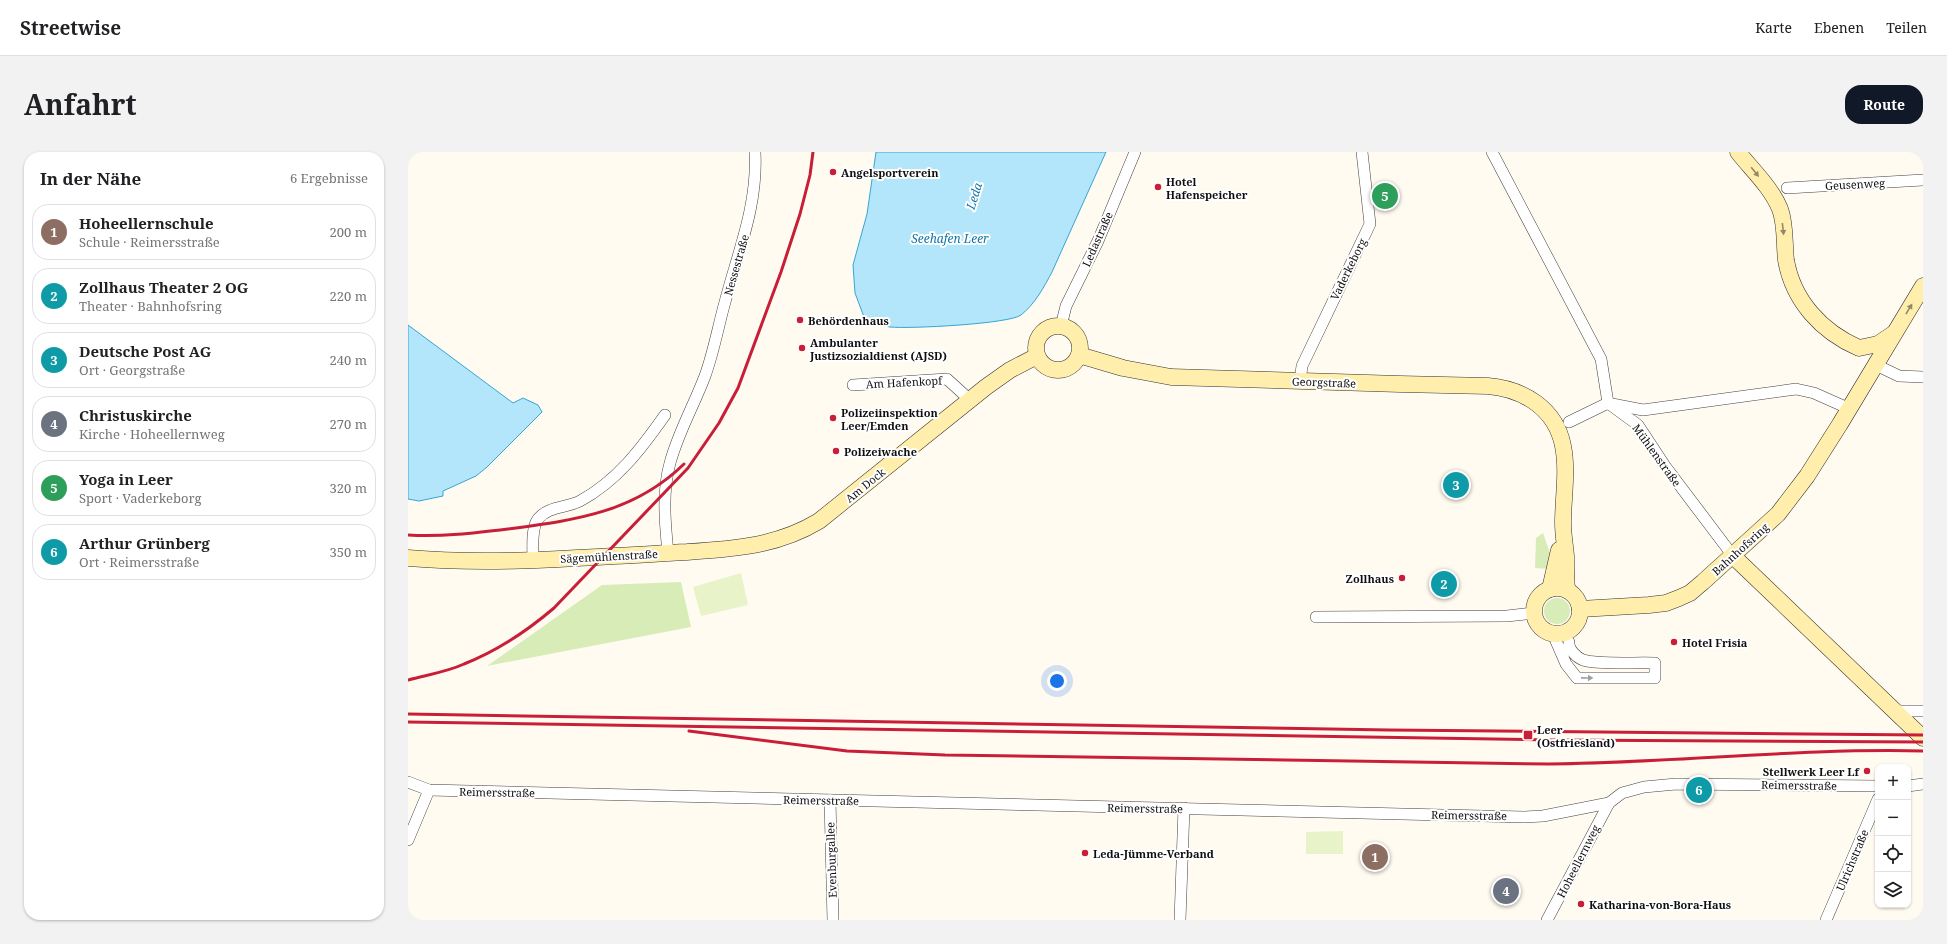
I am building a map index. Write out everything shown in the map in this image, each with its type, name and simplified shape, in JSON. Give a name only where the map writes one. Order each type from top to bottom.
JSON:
[{"type":"main road","points":[[1738,152],[1771,193],[1780,209],[1789,272],[1798,296],[1812,316],[1833,335],[1859,348],[1878,344],[1896,332]]},
{"type":"main road","name":"Bahnhofsring","points":[[1580,609],[1666,603],[1690,593],[1778,514],[1807,476],[1850,409],[1923,286]]},
{"type":"main road","points":[[1061,326],[1068,328],[1076,336],[1079,343],[1079,355],[1072,365],[1060,371],[1052,370],[1044,366],[1037,356],[1036,345],[1040,335],[1049,328],[1061,326]]},
{"type":"main road","points":[[1859,348],[1865,362],[1864,386]]},
{"type":"main road","name":"Georgstraße","points":[[1079,355],[1130,369],[1171,377],[1502,387],[1532,399],[1563,424]]},
{"type":"main road","name":"Am Dock","points":[[668,553],[735,549],[758,545],[792,536],[834,510],[1000,377],[1037,356]]},
{"type":"main road","points":[[1563,424],[1563,539],[1566,555],[1567,590]]},
{"type":"main road","points":[[1550,589],[1558,552],[1563,539]]},
{"type":"main road","name":"Sägemühlenstraße","points":[[408,558],[432,560],[533,560],[668,553]]},
{"type":"main road","name":"Mühlenstraße","points":[[1733,556],[1923,738]]},
{"type":"main road","points":[[1561,588],[1567,590],[1577,599],[1580,609],[1580,614],[1575,625],[1567,632],[1558,634],[1543,629],[1537,621],[1534,613],[1537,600],[1543,593],[1550,589],[1561,588]]},
{"type":"street","name":"Nessestraße","points":[[705,375],[716,341],[724,303],[752,210],[755,188],[755,152]]},
{"type":"street","name":"Ledastraße","points":[[1061,326],[1066,306],[1098,241],[1135,152]]},
{"type":"street","name":"Vaderkeborg","points":[[1300,381],[1302,366],[1370,224],[1362,152]]},
{"type":"street","points":[[1492,152],[1601,359],[1608,403]]},
{"type":"street","name":"Geusenweg","points":[[1787,188],[1923,180]]},
{"type":"street","points":[[1876,365],[1899,376],[1923,376]]},
{"type":"street","name":"Sägemühlenstraße","points":[[668,553],[665,493],[670,463],[705,375]]},
{"type":"street","name":"Am Hafenkopf","points":[[852,385],[947,379],[970,400]]},
{"type":"street","points":[[1563,424],[1608,403],[1643,410],[1796,389],[1814,393],[1850,409]]},
{"type":"street","name":"Mühlenstraße","points":[[1608,403],[1638,425],[1665,466],[1733,556]]},
{"type":"street","points":[[533,560],[535,525],[538,519],[544,513],[579,502],[622,470],[641,450],[665,415]]},
{"type":"street","points":[[1316,617],[1507,616],[1534,613]]},
{"type":"street","points":[[1556,641],[1566,664],[1577,678],[1655,678],[1655,663],[1583,660],[1573,653],[1569,646],[1569,642]]},
{"type":"street","points":[[1896,711],[1923,711]]},
{"type":"street","name":"Reimersstraße","points":[[408,782],[428,790],[1524,817],[1543,816],[1609,803],[1622,793],[1644,787],[1676,784],[1875,786]]},
{"type":"street","points":[[1911,786],[1923,784]]},
{"type":"street","points":[[408,840],[428,790]]},
{"type":"street","name":"Evenburgallee","points":[[830,800],[833,920]]},
{"type":"street","name":"Ulrichstraße","points":[[1826,920],[1878,800]]},
{"type":"street","name":"Hoheellernweg","points":[[1547,920],[1609,803]]},
{"type":"street","points":[[1180,920],[1184,808]]},
{"type":"green space","points":[[1543,533],[1550,553],[1550,569],[1535,568],[1536,538]]},
{"type":"green space","points":[[741,573],[748,605],[701,616],[693,587]]},
{"type":"green space","points":[[681,582],[691,627],[487,666],[602,585]]},
{"type":"green space","points":[[1557,598],[1566,602],[1570,611],[1566,620],[1557,624],[1548,620],[1544,611],[1548,602]]},
{"type":"green space","points":[[1343,831],[1343,854],[1306,854],[1306,832]]},
{"type":"water","name":"Seehafen Leer","points":[[876,152],[1106,152],[1052,272],[1035,301],[1026,311],[1013,318],[998,321],[937,326],[890,327],[864,317],[855,293],[853,265],[867,214]]},
{"type":"water","points":[[408,325],[513,403],[523,398],[538,405],[542,412],[476,476],[443,491],[443,496],[419,501],[408,499]]},
{"type":"railway","points":[[408,680],[451,669],[476,659],[500,647],[533,625],[554,608],[688,468],[719,423],[738,388],[781,272],[800,214],[810,175],[813,152]]},
{"type":"railway","points":[[408,535],[445,535],[483,532],[557,522],[602,512],[645,494],[684,464]]},
{"type":"railway","points":[[408,714],[1389,730],[1923,735]]},
{"type":"railway","points":[[408,722],[1550,740],[1923,742]]},
{"type":"railway","points":[[689,731],[847,751],[945,755],[1549,764],[1829,752],[1923,751]]},
{"type":"place","name":"Angelsportverein","points":[[833,172]]},
{"type":"place","name":"Hotel Hafenspeicher","points":[[1158,187]]},
{"type":"place","name":"Yoga in Leer","points":[[1385,196]]},
{"type":"place","name":"Behördenhaus","points":[[800,320]]},
{"type":"place","name":"Ambulanter Justizsozialdienst (AJSD)","points":[[802,348]]},
{"type":"place","name":"Polizeiinspektion Leer/Emden","points":[[833,418]]},
{"type":"place","name":"Polizeiwache","points":[[836,451]]},
{"type":"place","name":"Deutsche Post AG","points":[[1456,485]]},
{"type":"place","name":"Zollhaus","points":[[1402,578]]},
{"type":"place","name":"Zollhaus Theater 2 OG","points":[[1444,584]]},
{"type":"place","name":"Hotel Frisia","points":[[1674,642]]},
{"type":"place","name":"Leer (Ostfriesland)","points":[[1528,735]]},
{"type":"place","name":"Stellwerk Leer Lf","points":[[1867,771]]},
{"type":"place","name":"Arthur Grünberg","points":[[1699,790]]},
{"type":"place","name":"Leda-Jümme-Verband","points":[[1085,853]]},
{"type":"place","name":"Hoheellernschule","points":[[1375,857]]},
{"type":"place","name":"Christuskirche","points":[[1506,891]]},
{"type":"place","name":"Katharina-von-Bora-Haus","points":[[1581,904]]},
{"type":"water label","name":"Leda","points":[[974,196]]}]
